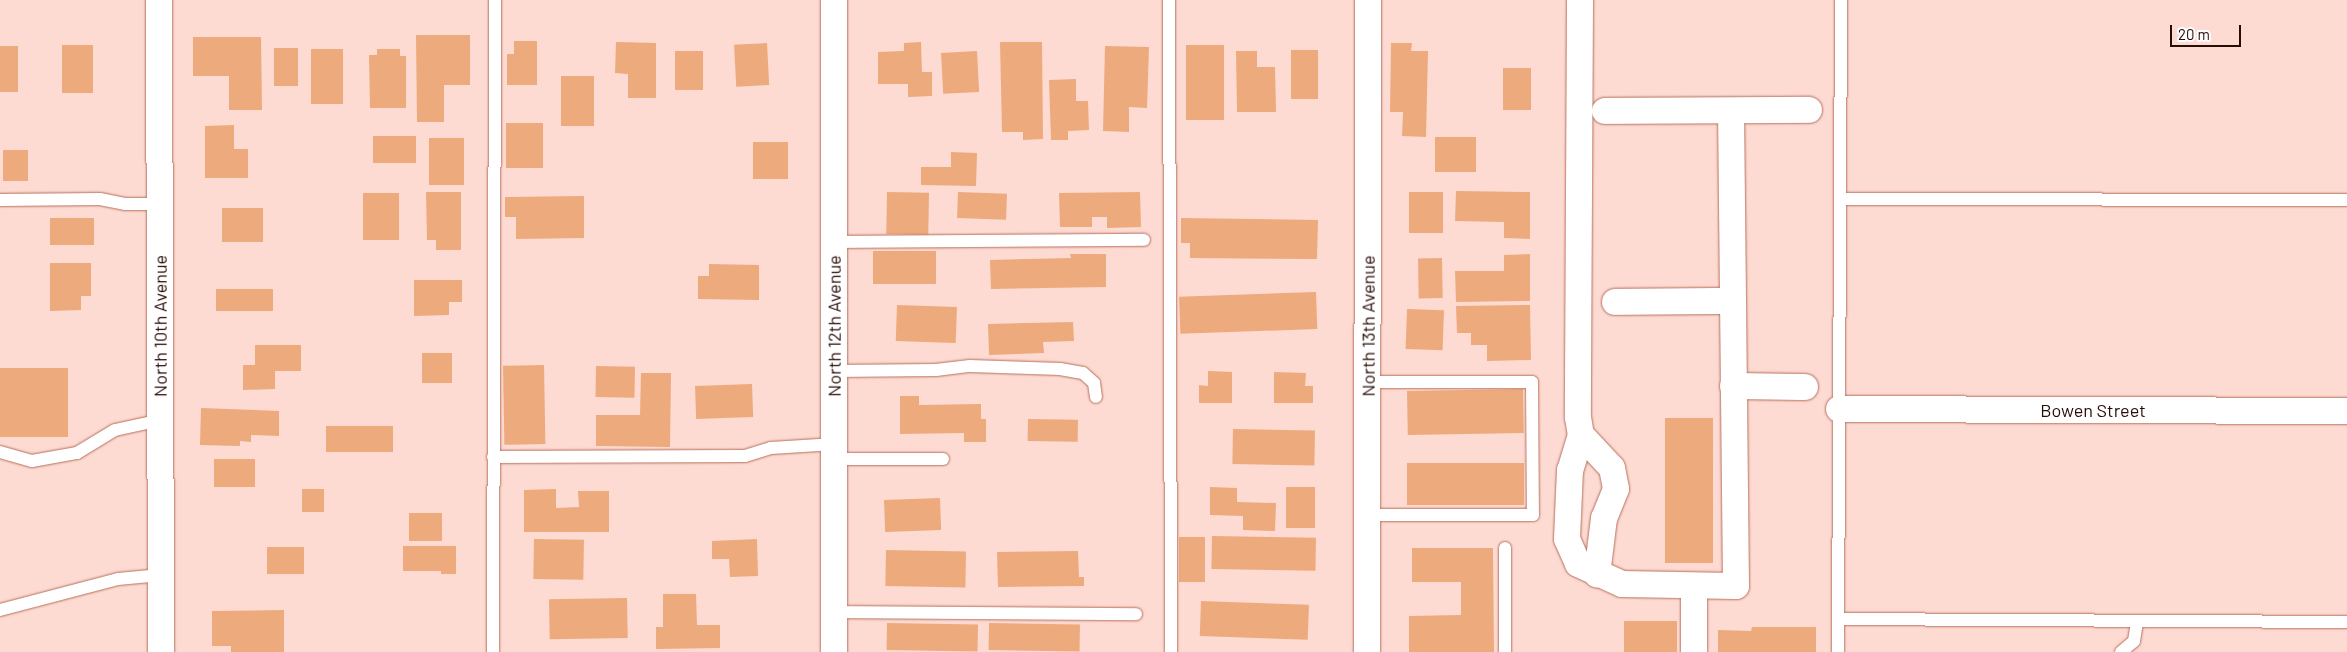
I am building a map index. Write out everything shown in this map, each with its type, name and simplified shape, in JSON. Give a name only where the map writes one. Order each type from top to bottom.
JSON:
[{"type":"street","name":"North 10th Avenue","points":[[159,0],[161,652]]},
{"type":"street","name":"North 12th Avenue","points":[[834,0],[834,652]]},
{"type":"street","name":"North 13th Avenue","points":[[1367,652],[1368,0]]},
{"type":"street","points":[[1580,0],[1578,417],[1580,435],[1570,470],[1567,539],[1578,564],[1598,575],[1622,584],[1736,586],[1731,111]]},
{"type":"street","points":[[1605,111],[1809,110]]},
{"type":"street","points":[[1615,302],[1733,301]]},
{"type":"street","points":[[1733,386],[1805,387]]},
{"type":"street","name":"Bowen Street","points":[[1840,409],[2347,411]]},
{"type":"street","points":[[1580,435],[1612,468],[1616,489],[1604,518],[1598,575]]},
{"type":"street","points":[[1568,509],[1604,518]]},
{"type":"street","points":[[1694,586],[1694,652]]},
{"type":"lane","points":[[493,652],[495,0]]},
{"type":"lane","points":[[1169,0],[1170,652]]},
{"type":"lane","points":[[1838,652],[1841,0]]},
{"type":"lane","points":[[0,200],[100,199],[125,204],[160,204]]},
{"type":"lane","points":[[1840,199],[2347,200]]},
{"type":"lane","points":[[834,242],[1144,240]]},
{"type":"lane","points":[[834,371],[936,370],[970,366],[1060,369],[1084,373],[1094,383],[1096,396]]},
{"type":"lane","points":[[1368,382],[1532,382],[1533,515],[1368,515]]},
{"type":"lane","points":[[0,452],[32,461],[77,453],[116,430],[160,420]]},
{"type":"lane","points":[[493,457],[745,456],[771,448],[943,459]]},
{"type":"lane","points":[[1505,548],[1505,652]]},
{"type":"lane","points":[[0,610],[118,580],[161,575]]},
{"type":"lane","points":[[834,612],[1136,614]]},
{"type":"lane","points":[[1838,619],[2347,622]]},
{"type":"lane","points":[[2121,652],[2134,641],[2137,621]]},
{"type":"building","points":[[416,35],[470,35],[470,85],[444,85],[444,122],[417,122]]},
{"type":"building","points":[[193,37],[261,37],[262,110],[229,110],[229,76],[193,76]]},
{"type":"building","points":[[514,41],[537,41],[537,85],[507,85],[507,54],[514,54]]},
{"type":"building","points":[[616,42],[656,43],[656,98],[628,98],[628,74],[615,73]]},
{"type":"building","points":[[921,42],[922,72],[932,72],[932,96],[908,97],[908,84],[878,84],[878,52],[904,51],[904,43]]},
{"type":"building","points":[[1000,42],[1042,42],[1043,139],[1023,140],[1023,132],[1002,132]]},
{"type":"building","points":[[767,43],[769,85],[736,87],[734,45]]},
{"type":"building","points":[[1391,43],[1412,43],[1411,51],[1428,51],[1426,137],[1402,136],[1403,112],[1390,112]]},
{"type":"building","points":[[62,45],[93,45],[93,93],[62,93]]},
{"type":"building","points":[[1186,45],[1224,45],[1224,120],[1186,120]]},
{"type":"building","points":[[0,46],[18,46],[18,92],[0,92]]},
{"type":"building","points":[[1105,46],[1149,47],[1147,108],[1129,107],[1129,132],[1103,131]]},
{"type":"building","points":[[274,48],[298,48],[298,86],[274,86]]},
{"type":"building","points":[[311,49],[343,49],[343,104],[311,104]]},
{"type":"building","points":[[377,49],[400,49],[400,56],[406,56],[406,108],[370,108],[369,55],[377,55]]},
{"type":"building","points":[[1291,50],[1318,50],[1318,99],[1291,99]]},
{"type":"building","points":[[675,51],[703,51],[703,90],[675,90]]},
{"type":"building","points":[[977,51],[979,92],[943,94],[941,53]]},
{"type":"building","points":[[1236,51],[1257,51],[1257,67],[1275,67],[1276,112],[1237,112]]},
{"type":"building","points":[[1503,68],[1531,68],[1531,110],[1503,110]]},
{"type":"building","points":[[561,76],[594,76],[594,126],[561,126]]},
{"type":"building","points":[[1076,79],[1076,101],[1088,101],[1089,130],[1068,131],[1068,140],[1051,140],[1049,80]]},
{"type":"building","points":[[506,123],[543,123],[543,168],[506,168]]},
{"type":"building","points":[[234,125],[234,149],[248,149],[248,178],[205,178],[205,126]]},
{"type":"building","points":[[373,136],[416,136],[416,163],[373,163]]},
{"type":"building","points":[[1435,137],[1476,137],[1476,172],[1435,172]]},
{"type":"building","points":[[429,138],[464,138],[464,185],[429,185]]},
{"type":"building","points":[[753,142],[788,142],[788,179],[753,179]]},
{"type":"building","points":[[3,150],[28,150],[28,181],[3,181]]},
{"type":"building","points":[[951,152],[977,153],[976,186],[921,185],[921,167],[951,167]]},
{"type":"building","points":[[1456,191],[1530,192],[1530,239],[1504,238],[1504,222],[1455,221]]},
{"type":"building","points":[[426,192],[461,192],[461,250],[436,250],[436,240],[427,240]]},
{"type":"building","points":[[887,192],[929,193],[928,235],[886,234]]},
{"type":"building","points":[[958,192],[1007,194],[1006,220],[957,218]]},
{"type":"building","points":[[1140,192],[1141,227],[1107,228],[1107,217],[1092,217],[1092,227],[1060,227],[1059,193]]},
{"type":"building","points":[[1409,192],[1443,192],[1443,233],[1409,233]]},
{"type":"building","points":[[363,193],[399,193],[399,240],[363,240]]},
{"type":"building","points":[[584,196],[584,238],[516,239],[516,217],[505,217],[505,197]]},
{"type":"building","points":[[222,208],[263,208],[263,242],[222,242]]},
{"type":"building","points":[[50,218],[94,218],[94,245],[50,245]]},
{"type":"building","points":[[1181,218],[1318,220],[1317,259],[1190,258],[1190,243],[1181,243]]},
{"type":"building","points":[[873,251],[936,251],[936,284],[873,284]]},
{"type":"building","points":[[1070,254],[1106,254],[1106,287],[991,289],[990,260],[1071,258]]},
{"type":"building","points":[[1530,254],[1530,301],[1456,302],[1455,271],[1504,271],[1504,255]]},
{"type":"building","points":[[1418,258],[1442,258],[1443,298],[1419,298]]},
{"type":"building","points":[[50,263],[91,263],[91,296],[81,296],[81,310],[50,311]]},
{"type":"building","points":[[709,264],[759,265],[759,300],[698,299],[698,276],[709,276]]},
{"type":"building","points":[[414,280],[462,280],[462,302],[449,302],[449,315],[414,316]]},
{"type":"building","points":[[216,289],[273,289],[273,311],[216,311]]},
{"type":"building","points":[[1316,292],[1317,329],[1180,334],[1179,297]]},
{"type":"building","points":[[897,305],[957,307],[956,343],[896,341]]},
{"type":"building","points":[[1530,305],[1531,360],[1487,361],[1487,345],[1471,345],[1471,333],[1457,333],[1456,306]]},
{"type":"building","points":[[1407,309],[1444,310],[1443,350],[1406,349]]},
{"type":"building","points":[[1073,322],[1074,341],[1043,342],[1044,353],[989,355],[988,324]]},
{"type":"building","points":[[255,345],[301,345],[301,371],[275,371],[275,389],[243,390],[243,365],[255,365]]},
{"type":"building","points":[[422,353],[452,353],[452,383],[422,383]]},
{"type":"building","points":[[544,365],[545,444],[504,445],[503,366]]},
{"type":"building","points":[[596,366],[635,367],[634,398],[595,397]]},
{"type":"building","points":[[0,368],[68,368],[68,437],[0,437]]},
{"type":"building","points":[[1208,371],[1232,372],[1232,403],[1199,403],[1199,385],[1208,386]]},
{"type":"building","points":[[1274,372],[1306,373],[1305,386],[1313,386],[1313,403],[1274,403]]},
{"type":"building","points":[[641,373],[671,373],[670,447],[596,446],[596,415],[640,415]]},
{"type":"building","points":[[752,384],[753,417],[696,419],[695,386]]},
{"type":"building","points":[[1523,389],[1524,433],[1408,435],[1407,391]]},
{"type":"building","points":[[900,396],[919,396],[919,405],[981,404],[981,419],[986,419],[986,442],[964,442],[964,433],[900,434]]},
{"type":"building","points":[[201,408],[279,411],[279,436],[251,435],[251,442],[240,441],[240,446],[200,445]]},
{"type":"building","points":[[1665,418],[1713,418],[1713,563],[1665,563]]},
{"type":"building","points":[[1028,419],[1078,420],[1078,442],[1028,441]]},
{"type":"building","points":[[326,426],[393,426],[393,452],[326,452]]},
{"type":"building","points":[[1233,429],[1315,430],[1314,465],[1232,464]]},
{"type":"building","points":[[214,459],[255,459],[255,487],[214,487]]},
{"type":"building","points":[[1407,463],[1524,463],[1524,505],[1407,505]]},
{"type":"building","points":[[1210,487],[1237,488],[1237,502],[1276,503],[1275,531],[1243,530],[1243,516],[1210,515]]},
{"type":"building","points":[[1286,487],[1315,487],[1315,528],[1286,528]]},
{"type":"building","points":[[302,489],[324,489],[324,512],[302,512]]},
{"type":"building","points":[[556,489],[556,508],[579,507],[578,491],[609,491],[609,532],[524,532],[524,490]]},
{"type":"building","points":[[940,498],[941,530],[885,532],[884,500]]},
{"type":"building","points":[[409,513],[442,513],[442,541],[409,541]]},
{"type":"building","points":[[1212,536],[1316,538],[1315,571],[1211,569]]},
{"type":"building","points":[[1179,537],[1205,537],[1205,582],[1179,582]]},
{"type":"building","points":[[534,539],[584,540],[583,580],[533,579]]},
{"type":"building","points":[[757,539],[758,576],[730,577],[729,559],[712,559],[712,541]]},
{"type":"building","points":[[403,546],[456,546],[456,574],[441,574],[441,571],[403,571]]},
{"type":"building","points":[[267,547],[304,547],[304,574],[267,574]]},
{"type":"building","points":[[1412,548],[1493,548],[1494,652],[1409,652],[1409,616],[1461,615],[1461,582],[1412,582]]},
{"type":"building","points":[[886,550],[966,551],[965,587],[885,586]]},
{"type":"building","points":[[1078,551],[1079,577],[1084,577],[1084,586],[998,587],[997,552]]},
{"type":"building","points":[[663,594],[696,594],[697,625],[720,625],[720,648],[656,649],[656,627],[663,627]]},
{"type":"building","points":[[627,598],[628,638],[550,639],[549,599]]},
{"type":"building","points":[[1201,601],[1309,605],[1308,640],[1200,636]]},
{"type":"building","points":[[284,610],[284,652],[231,652],[231,646],[212,646],[212,611]]},
{"type":"building","points":[[1624,621],[1677,621],[1677,652],[1624,652]]},
{"type":"building","points":[[887,623],[978,625],[978,652],[887,650]]},
{"type":"building","points":[[989,623],[1080,625],[1080,652],[989,650]]},
{"type":"building","points":[[1752,627],[1816,627],[1816,652],[1718,652],[1718,630],[1751,631]]}]
